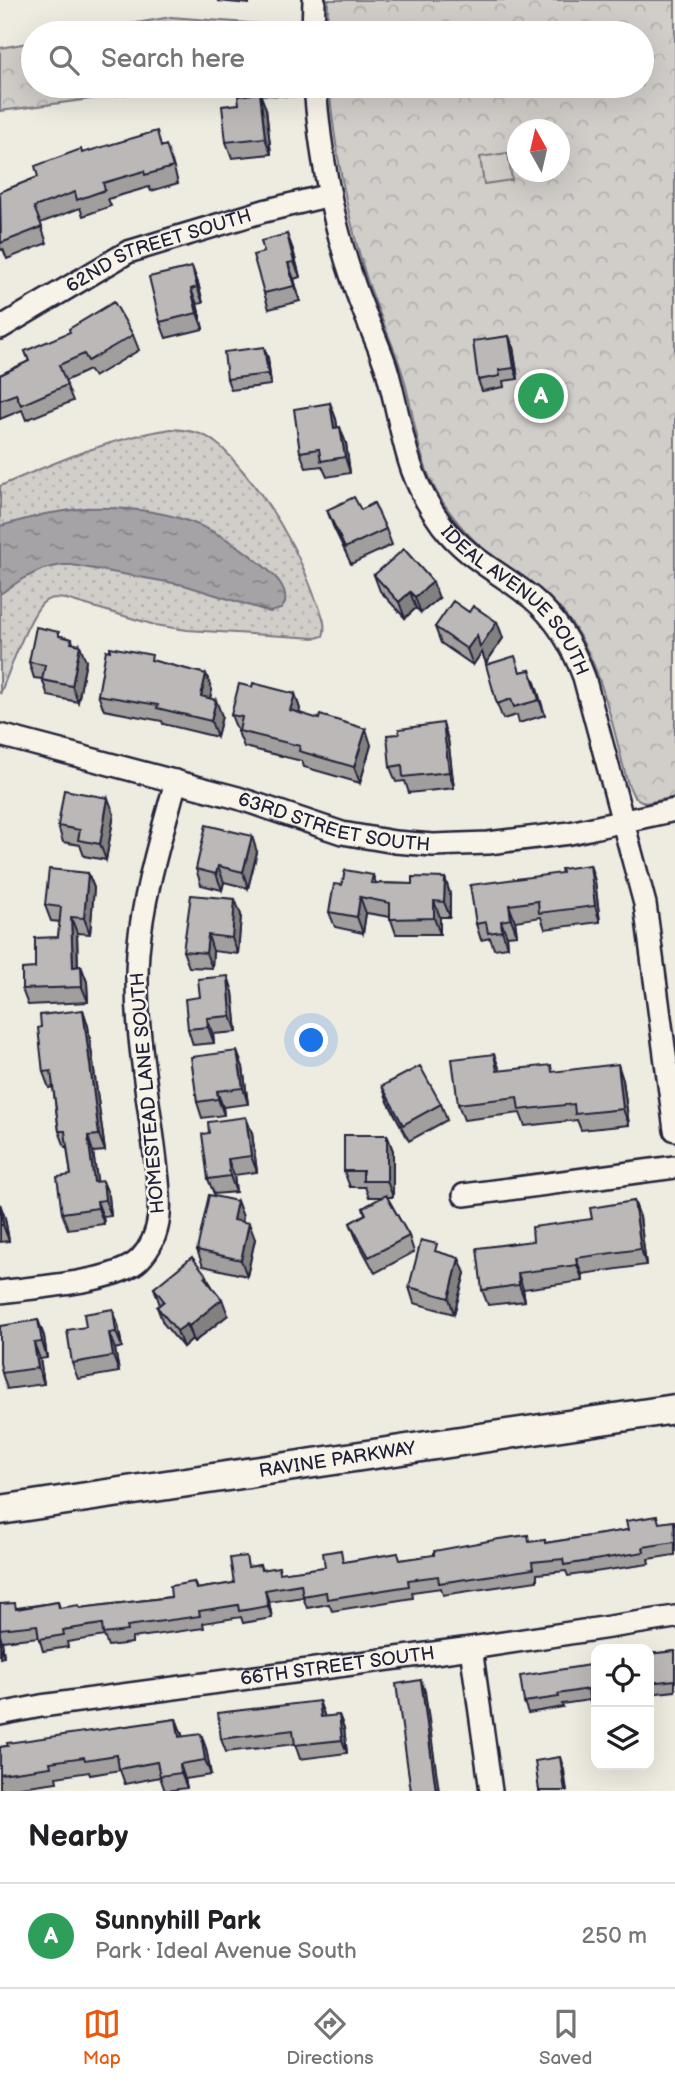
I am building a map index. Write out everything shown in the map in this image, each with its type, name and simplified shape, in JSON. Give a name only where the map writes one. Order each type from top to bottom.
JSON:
[{"type":"street","points":[[313,21],[314,0]]},
{"type":"street","name":"IDEAL AVENUE SOUTH","points":[[316,98],[330,195],[352,279],[391,386],[412,475],[428,505],[455,541],[486,568],[535,601],[551,618],[566,637],[584,677],[649,923],[675,1130]]},
{"type":"street","name":"62ND STREET SOUTH","points":[[0,328],[128,252],[264,211],[330,195]]},
{"type":"street","name":"63RD STREET SOUTH","points":[[0,735],[238,798],[342,833],[413,844],[488,843],[570,833],[675,810]]},
{"type":"street","name":"HOMESTEAD LANE SOUTH","points":[[0,1292],[118,1272],[139,1260],[156,1232],[160,1216],[160,1195],[139,1024],[137,973],[146,897],[176,781]]},
{"type":"street","points":[[464,1195],[675,1167]]},
{"type":"street","name":"RAVINE PARKWAY","points":[[0,1510],[675,1409]]},
{"type":"street","name":"66TH STREET SOUTH","points":[[0,1714],[675,1617]]},
{"type":"street","points":[[471,1647],[491,1791]]},
{"type":"green space","points":[[328,0],[675,0],[675,797],[645,803],[634,797],[628,784],[601,684],[580,637],[549,597],[496,559],[468,534],[440,498],[432,483],[421,452],[402,372],[358,250],[338,157],[330,98],[654,98],[654,21],[327,21]]},
{"type":"green space","points":[[171,17],[222,21],[148,21]]},
{"type":"green space","points":[[21,44],[21,98],[98,98],[0,111],[0,48]]},
{"type":"green space","points":[[507,153],[507,181],[484,184],[480,157]]},
{"type":"green space","points":[[171,429],[189,431],[211,439],[254,484],[284,529],[307,578],[324,621],[323,636],[316,638],[187,630],[155,625],[66,599],[51,599],[44,602],[32,618],[0,694],[0,486],[126,438]]},
{"type":"water","points":[[85,508],[134,509],[179,518],[200,526],[241,548],[270,572],[282,586],[285,603],[281,609],[270,612],[184,585],[72,565],[43,569],[0,594],[0,526],[45,514]]},
{"type":"building","points":[[238,98],[261,98],[265,138],[226,142],[222,106],[239,104]]},
{"type":"building","points":[[157,131],[161,147],[166,145],[173,167],[145,175],[144,171],[103,183],[105,190],[77,200],[75,192],[34,207],[42,227],[1,243],[0,192],[38,177],[35,166],[81,149],[82,153]]},
{"type":"building","points":[[287,234],[294,262],[288,263],[294,286],[264,293],[253,255],[264,252],[261,241]]},
{"type":"building","points":[[192,267],[197,287],[191,289],[197,313],[160,322],[149,277]]},
{"type":"building","points":[[114,302],[133,335],[88,361],[84,354],[59,365],[67,385],[21,405],[16,394],[0,400],[0,375],[29,361],[25,351],[70,332],[69,329]]},
{"type":"building","points":[[509,336],[514,368],[499,370],[500,376],[478,380],[473,341]]},
{"type":"building","points":[[264,347],[268,374],[227,379],[224,352]]},
{"type":"building","points":[[330,403],[334,428],[340,427],[345,457],[321,461],[319,449],[300,452],[294,409]]},
{"type":"building","points":[[354,497],[361,510],[374,503],[386,529],[345,548],[327,510]]},
{"type":"building","points":[[404,549],[433,582],[415,597],[410,592],[399,602],[374,575]]},
{"type":"building","points":[[453,601],[469,612],[473,606],[497,622],[480,647],[477,635],[467,649],[435,627]]},
{"type":"building","points":[[36,627],[59,632],[59,636],[72,639],[71,643],[80,645],[72,686],[42,680],[45,665],[29,662]]},
{"type":"building","points":[[110,647],[152,655],[151,660],[206,674],[201,696],[216,700],[211,721],[157,708],[158,705],[98,695],[106,650],[110,651]]},
{"type":"building","points":[[515,656],[520,672],[530,670],[539,700],[514,707],[511,699],[497,704],[486,665]]},
{"type":"building","points":[[253,683],[295,694],[290,710],[319,719],[320,715],[366,729],[354,767],[299,751],[300,746],[239,731],[242,717],[231,715],[239,684],[252,687]]},
{"type":"building","points":[[443,723],[449,772],[403,777],[402,765],[390,767],[387,735],[399,734],[399,729]]},
{"type":"building","points":[[64,790],[108,798],[100,844],[78,840],[80,830],[58,826]]},
{"type":"building","points":[[206,825],[252,836],[243,872],[218,866],[216,874],[196,869]]},
{"type":"building","points":[[590,865],[595,906],[539,913],[538,901],[509,905],[511,919],[501,921],[502,931],[488,933],[486,922],[476,924],[470,885],[562,873],[561,869]]},
{"type":"building","points":[[49,869],[88,873],[84,918],[71,917],[73,967],[81,966],[82,987],[22,989],[22,969],[35,968],[35,938],[58,937],[61,907],[45,905]]},
{"type":"building","points":[[345,870],[373,875],[371,883],[412,884],[412,877],[445,878],[444,902],[434,901],[434,918],[390,919],[390,903],[360,897],[357,917],[329,912],[334,884],[342,885]]},
{"type":"building","points":[[191,895],[235,899],[232,938],[208,935],[206,953],[183,951]]},
{"type":"building","points":[[228,976],[231,1016],[207,1018],[208,1027],[188,1029],[185,999],[200,997],[198,979]]},
{"type":"building","points":[[83,1010],[99,1135],[88,1136],[94,1182],[103,1181],[105,1200],[97,1201],[98,1208],[62,1213],[57,1177],[71,1175],[65,1131],[59,1131],[51,1071],[43,1072],[38,1028],[41,1027],[40,1015]]},
{"type":"building","points":[[237,1051],[243,1088],[217,1091],[218,1099],[197,1102],[191,1057]]},
{"type":"building","points":[[494,1054],[497,1071],[551,1065],[552,1072],[618,1064],[623,1109],[575,1114],[574,1104],[519,1110],[517,1097],[458,1104],[452,1059]]},
{"type":"building","points":[[420,1066],[441,1104],[403,1125],[382,1086]]},
{"type":"building","points":[[246,1117],[251,1156],[228,1159],[230,1176],[208,1179],[202,1134],[209,1133],[208,1122]]},
{"type":"building","points":[[344,1135],[387,1135],[387,1181],[363,1181],[363,1171],[344,1171]]},
{"type":"building","points":[[209,1195],[237,1201],[233,1220],[249,1223],[241,1260],[197,1250]]},
{"type":"building","points":[[386,1195],[409,1236],[369,1257],[350,1223],[366,1214],[363,1208]]},
{"type":"building","points":[[634,1201],[641,1249],[576,1258],[577,1265],[518,1273],[519,1285],[482,1290],[477,1248],[533,1241],[532,1227],[592,1219],[590,1208]]},
{"type":"building","points":[[421,1240],[437,1244],[435,1251],[459,1258],[449,1298],[409,1287]]},
{"type":"building","points":[[192,1257],[222,1299],[189,1326],[187,1324],[177,1331],[157,1307],[164,1301],[154,1288]]},
{"type":"building","points":[[113,1309],[116,1332],[109,1333],[113,1356],[72,1363],[67,1330],[86,1327],[84,1314]]},
{"type":"building","points":[[38,1320],[42,1342],[34,1343],[38,1368],[2,1373],[0,1326]]},
{"type":"building","points":[[657,1516],[659,1523],[674,1521],[675,1542],[643,1547],[644,1552],[564,1565],[563,1559],[532,1562],[533,1569],[439,1583],[438,1576],[408,1580],[409,1586],[327,1599],[326,1592],[303,1596],[301,1584],[265,1590],[268,1606],[239,1611],[238,1605],[199,1611],[200,1616],[127,1626],[128,1631],[103,1634],[102,1624],[63,1630],[64,1635],[39,1639],[37,1625],[0,1629],[0,1604],[15,1603],[16,1609],[58,1602],[59,1608],[79,1605],[80,1608],[171,1597],[170,1586],[194,1582],[196,1589],[234,1583],[230,1558],[246,1556],[248,1567],[260,1565],[261,1570],[279,1567],[280,1573],[325,1567],[323,1553],[341,1550],[343,1562],[398,1553],[400,1560],[434,1555],[434,1551],[528,1535],[529,1542],[545,1540],[545,1543],[628,1530],[626,1521]]},
{"type":"building","points":[[675,1651],[675,1680],[654,1682],[654,1653]]},
{"type":"building","points":[[591,1665],[591,1699],[588,1689],[524,1702],[520,1676]]},
{"type":"building","points":[[421,1680],[436,1791],[411,1791],[396,1684]]},
{"type":"building","points":[[319,1701],[321,1717],[339,1715],[342,1740],[295,1745],[293,1730],[221,1739],[218,1713]]},
{"type":"building","points":[[176,1719],[179,1737],[201,1734],[205,1760],[180,1764],[181,1773],[160,1776],[157,1762],[119,1769],[117,1755],[50,1762],[51,1767],[0,1774],[0,1747],[8,1746],[7,1743]]},
{"type":"building","points":[[560,1757],[565,1791],[539,1791],[535,1761]]},
{"type":"place","name":"Sunnyhill Park","points":[[541,396]]}]
